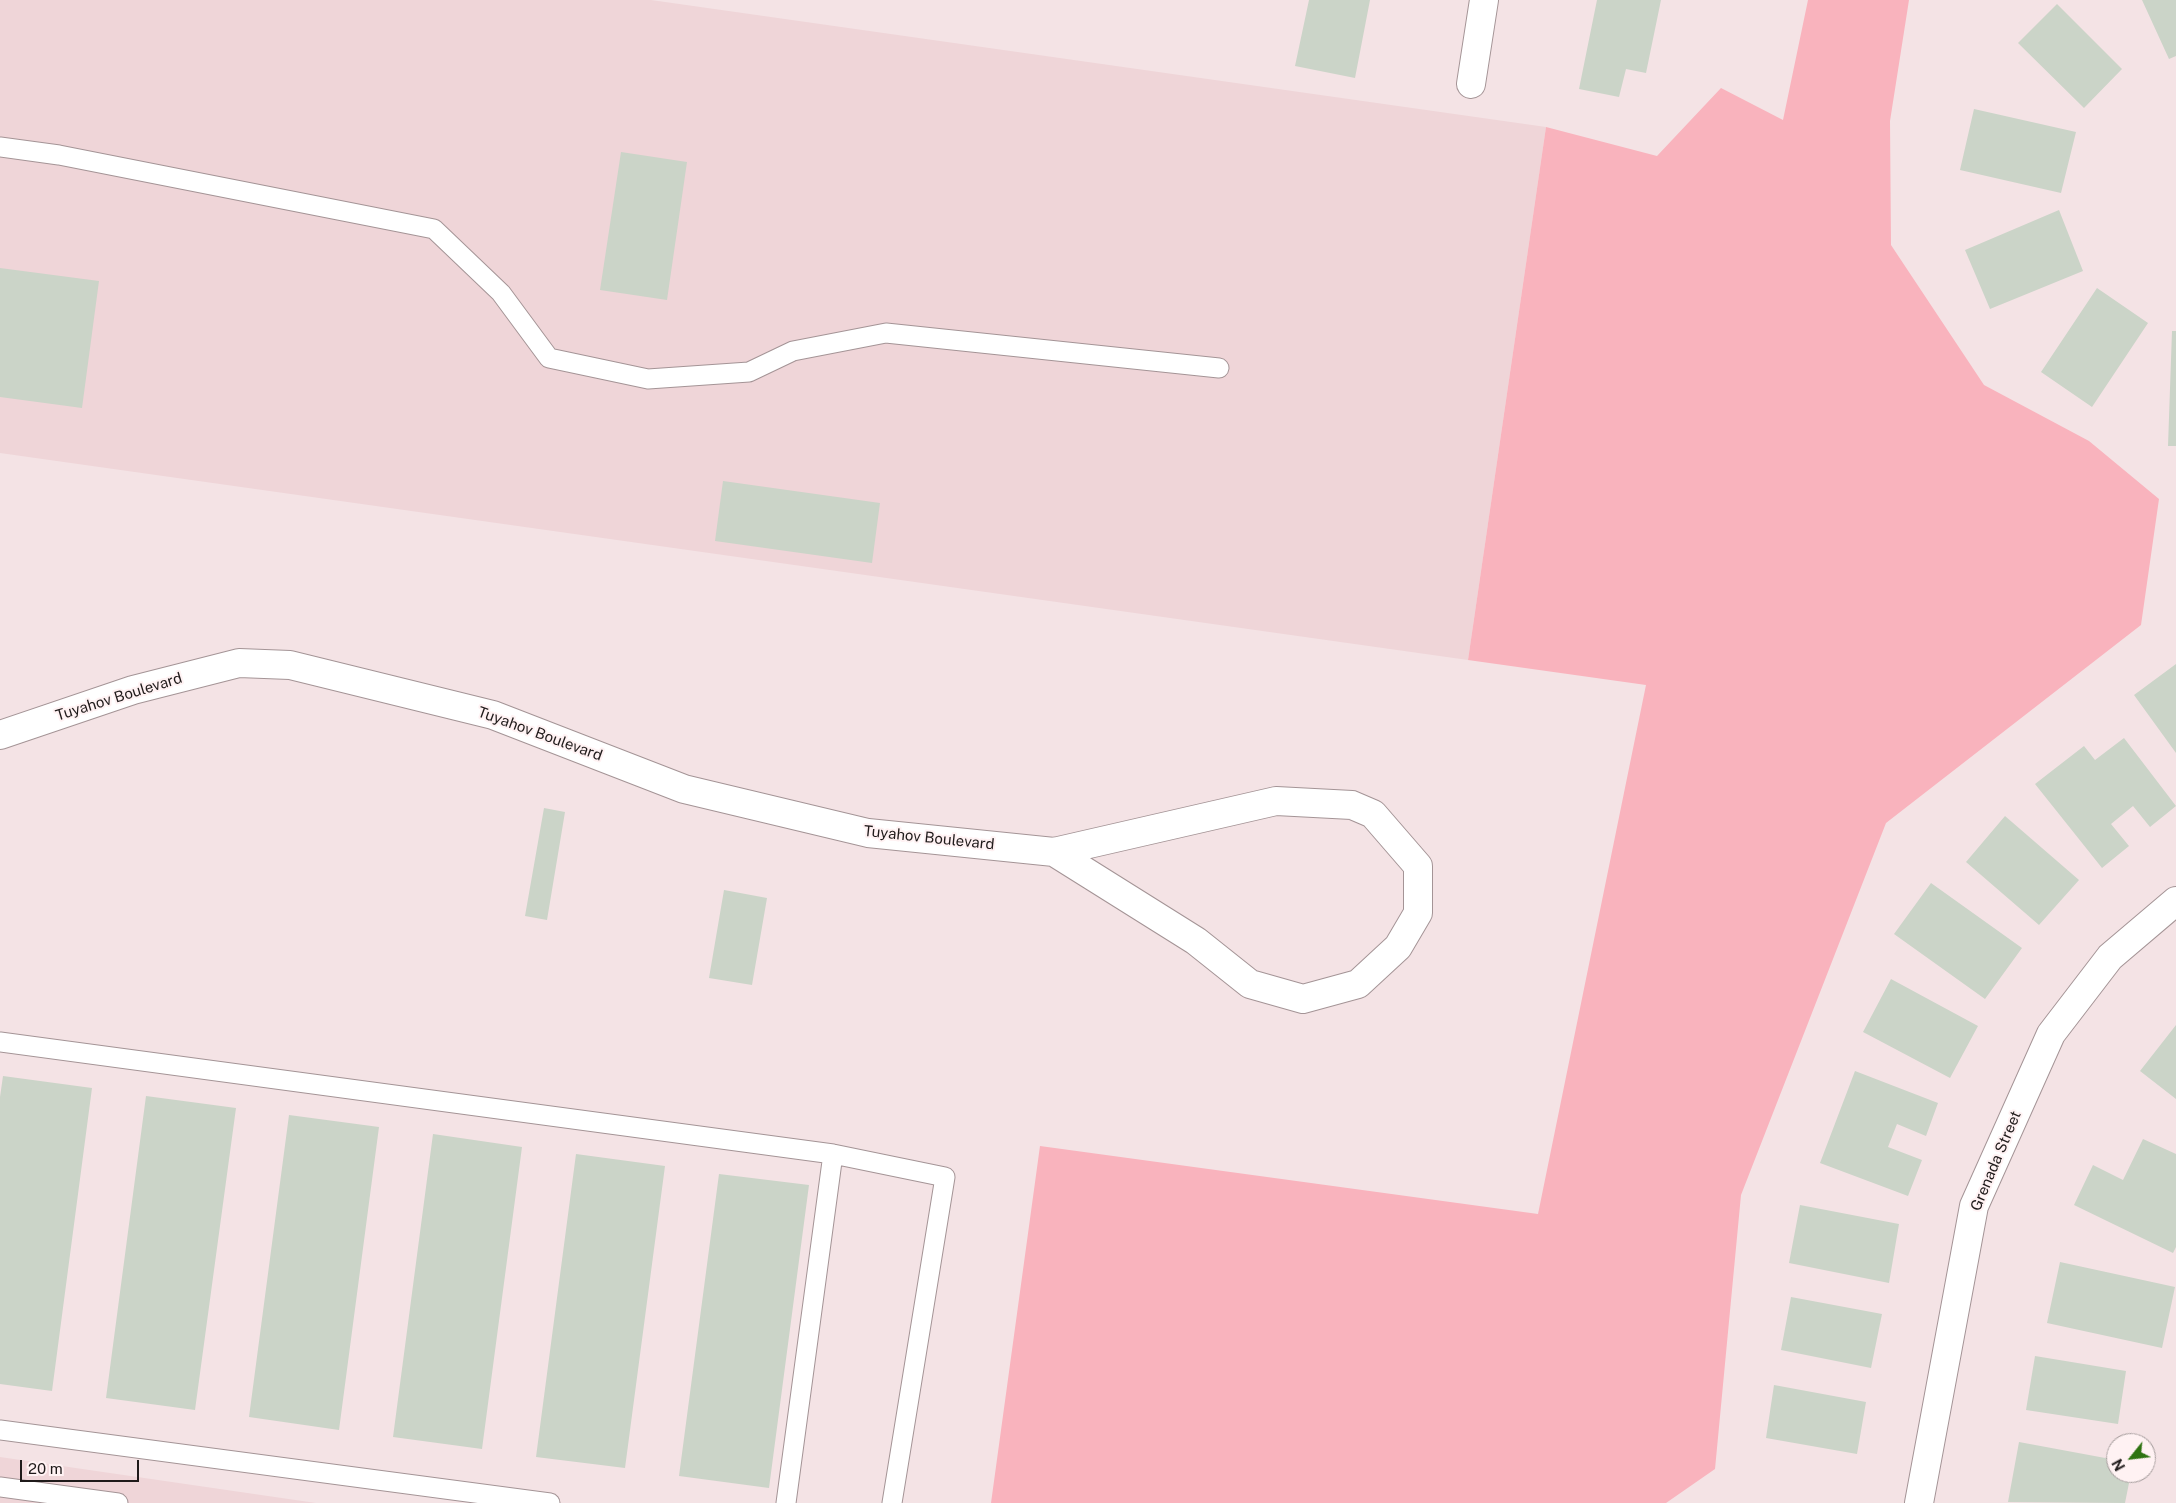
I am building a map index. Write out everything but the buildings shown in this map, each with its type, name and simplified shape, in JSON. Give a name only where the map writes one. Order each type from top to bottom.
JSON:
[{"type":"street","points":[[1471,84],[1484,0]]},
{"type":"street","name":"Tuyahov Boulevard","points":[[0,735],[133,690],[239,663],[290,665],[493,715],[684,789],[868,833],[1054,852],[1276,801],[1352,805],[1373,814],[1418,866],[1418,913],[1398,947],[1358,984],[1303,999],[1250,984],[1196,941],[1054,852]]},
{"type":"street","name":"Grenada Street","points":[[1919,1503],[1974,1206],[2051,1034],[2110,957],[2176,901]]},
{"type":"lane","points":[[0,148],[59,155],[434,229],[501,293],[549,358],[648,379],[749,372],[794,351],[886,333],[1219,368]]},
{"type":"lane","points":[[0,1042],[833,1154],[945,1177],[892,1503]]},
{"type":"lane","points":[[786,1503],[833,1154]]},
{"type":"lane","points":[[0,1430],[550,1503]]},
{"type":"lane","points":[[0,1487],[118,1503]]},
{"type":"shaded area","points":[[0,0],[651,0],[1546,127],[1468,660],[0,453]]},
{"type":"shaded area","points":[[1808,0],[1909,0],[1890,121],[1891,245],[1984,385],[2089,441],[2159,499],[2141,625],[1886,823],[1741,1195],[1715,1469],[1666,1503],[991,1503],[1040,1146],[1538,1214],[1646,685],[1468,660],[1546,127],[1657,156],[1721,88],[1783,120]]},
{"type":"shaded area","points":[[0,1457],[316,1503],[0,1503]]}]
